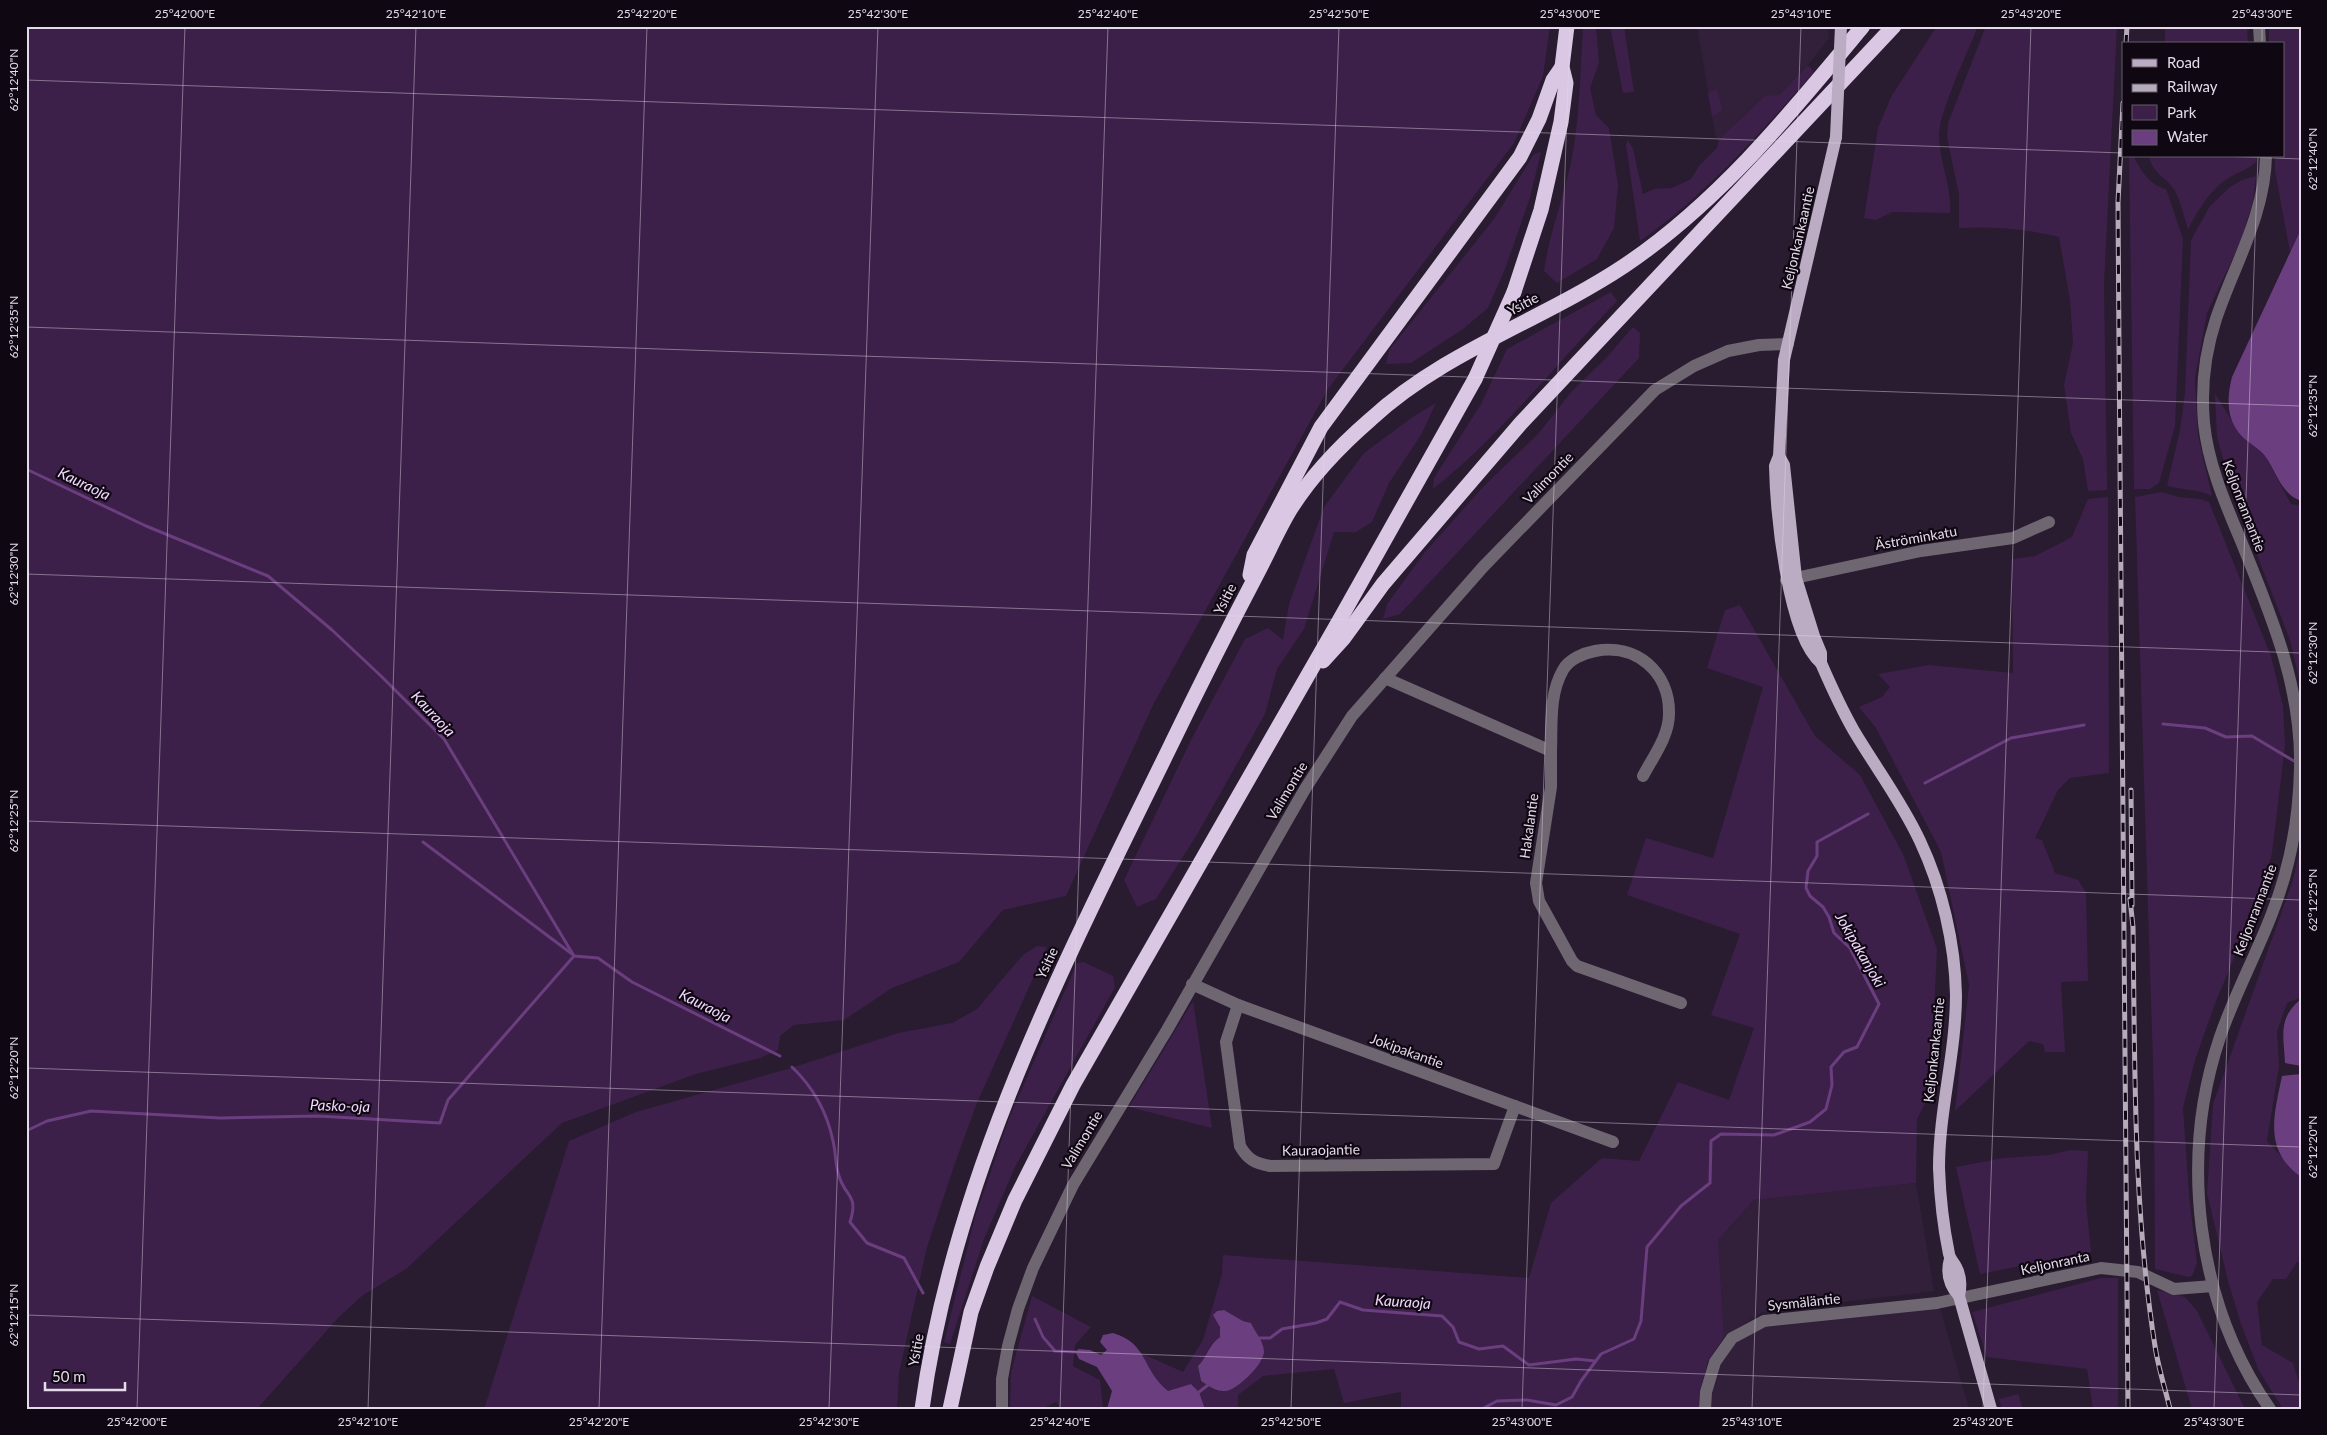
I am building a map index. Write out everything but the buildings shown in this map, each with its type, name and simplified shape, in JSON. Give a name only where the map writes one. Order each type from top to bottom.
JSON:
[{"type":"highway","points":[[950,1409],[971,1312],[986,1268],[1014,1200],[1073,1085],[1475,379],[1514,292],[1541,210],[1559,131],[1566,83],[1562,67],[1567,26]]},
{"type":"highway","name":"Ysitie","points":[[922,1409],[939,1315],[971,1197],[1001,1110],[1037,1023],[1066,960],[1245,596],[1291,509],[1328,461],[1372,418],[1425,376],[1575,295],[1624,266],[1715,193],[1800,102],[1863,26]]},
{"type":"highway","points":[[1299,689],[1343,639],[1383,584],[1521,423],[1894,26]]},
{"type":"highway","points":[[1245,596],[1254,555],[1321,427],[1520,157],[1539,119],[1553,80],[1562,67]]},
{"type":"main road","name":"Keljonkankaantie","points":[[1841,26],[1836,137],[1788,344],[1780,409],[1779,456],[1775,466],[1775,486],[1791,579],[1805,639],[1813,657],[1821,664],[1854,730],[1899,802],[1920,840],[1933,872],[1945,912],[1952,953],[1956,995],[1939,1167],[1942,1220],[1950,1259],[1957,1268],[1961,1286],[1959,1298],[1992,1409]]},
{"type":"street","points":[[2259,26],[2260,42]]},
{"type":"street","name":"Keljonrannantie","points":[[2266,158],[2261,198],[2241,258],[2217,316],[2207,352],[2204,380],[2204,423],[2212,466],[2274,623],[2286,662],[2298,723],[2299,794],[2290,859],[2282,886],[2220,1037],[2203,1110],[2199,1150],[2200,1196],[2204,1238],[2213,1286],[2237,1352],[2270,1409]]},
{"type":"street","name":"Valimontie","points":[[1002,1409],[1002,1379],[1008,1346],[1018,1309],[1037,1259],[1086,1162],[1167,1030],[1310,781],[1352,716],[1483,568],[1655,390],[1694,366],[1728,351],[1759,345],[1788,344]]},
{"type":"street","name":"Äströminkatu","points":[[1791,579],[1921,551],[2013,538],[2049,522]]},
{"type":"street","name":"Hakalantie","points":[[1643,776],[1663,739],[1669,715],[1667,689],[1658,674],[1646,661],[1625,651],[1607,648],[1583,653],[1564,667],[1554,688],[1550,786],[1536,883],[1540,901],[1572,961],[1577,966],[1681,1003]]},
{"type":"street","points":[[1385,678],[1550,751]]},
{"type":"street","name":"Jokipakantie","points":[[1192,984],[1238,1005],[1613,1142]]},
{"type":"street","name":"Kauraojantie","points":[[1238,1005],[1226,1042],[1240,1146],[1246,1157],[1258,1164],[1270,1166],[1494,1164],[1515,1106]]},
{"type":"street","name":"Keljonranta","points":[[1959,1298],[2101,1268],[2138,1272],[2174,1289],[2213,1286]]},
{"type":"street","name":"Sysmäläntie","points":[[1705,1409],[1706,1392],[1715,1362],[1732,1338],[1764,1321],[1959,1298]]},
{"type":"shaded area","points":[[1697,26],[1828,26],[1829,38],[1808,65],[1779,95],[1719,140],[1716,138]]},
{"type":"shaded area","points":[[1916,1183],[1934,1291],[1762,1312],[1724,1337],[1718,1240],[1754,1200]]},
{"type":"shaded area","points":[[1940,1308],[1969,1409],[1711,1409],[1711,1392],[1721,1363],[1735,1342],[1766,1327]]},
{"type":"green space","points":[[26,26],[1550,26],[1543,76],[1514,143],[1328,389],[1153,705],[1066,896],[1003,910],[959,962],[892,988],[844,1020],[794,1025],[780,1036],[778,1050],[760,1058],[696,1074],[562,1123],[406,1269],[363,1295],[338,1318],[257,1409],[26,1409]]},
{"type":"green space","points":[[1583,26],[1596,26],[1599,63],[1590,88],[1596,115],[1609,128],[1618,185],[1614,228],[1597,259],[1557,283],[1544,271],[1549,244],[1567,180],[1576,133]]},
{"type":"green space","points":[[1610,26],[1624,26],[1634,92],[1623,93]]},
{"type":"green space","points":[[1937,26],[1978,26],[1954,82],[1940,127],[1940,147],[1949,194],[1950,213],[1892,212],[1876,220],[1864,218],[1878,128],[1891,97]]},
{"type":"green space","points":[[1986,26],[2117,26],[2104,284],[2107,490],[2088,491],[2083,459],[2071,433],[2064,385],[2073,343],[2070,300],[2059,237],[2010,229],[1959,228],[1959,195],[1947,137],[1948,123]]},
{"type":"green space","points":[[2165,26],[2247,26],[2248,42],[2165,42]]},
{"type":"green space","points":[[2269,26],[2301,26],[2301,229],[2290,252],[2275,171],[2275,158],[2284,158],[2284,42],[2269,42]]},
{"type":"green space","points":[[1808,65],[1814,72],[1732,162],[1688,204],[1640,241],[1626,145],[1628,140],[1633,149],[1643,194],[1654,189],[1672,188],[1691,179],[1699,166],[1717,148],[1719,140],[1765,96],[1779,95]]},
{"type":"green space","points":[[1717,89],[1722,110],[1712,117],[1708,94]]},
{"type":"green space","points":[[1541,152],[1530,198],[1505,269],[1488,308],[1463,329],[1411,363],[1386,364],[1389,350],[1494,219],[1534,154]]},
{"type":"green space","points":[[2129,158],[2134,158],[2150,180],[2166,189],[2183,239],[2175,426],[2159,483],[2150,489],[2134,489]]},
{"type":"green space","points":[[2150,158],[2256,158],[2257,161],[2217,187],[2201,207],[2188,229],[2175,191],[2153,167]]},
{"type":"green space","points":[[2256,176],[2253,202],[2240,243],[2207,313],[2195,378],[2198,436],[2212,496],[2201,492],[2167,486],[2180,430],[2185,393],[2191,240],[2210,206],[2230,187],[2242,180]]},
{"type":"green space","points":[[1611,292],[1617,301],[1482,446],[1433,489],[1434,478],[1481,404],[1507,349]]},
{"type":"green space","points":[[1633,327],[1640,333],[1639,358],[1400,614],[1383,619],[1387,604],[1425,552],[1484,486],[1539,433],[1572,391],[1606,358]]},
{"type":"green space","points":[[2215,393],[2239,433],[2265,456],[2291,504],[2301,506],[2301,687],[2290,640],[2232,490],[2217,437]]},
{"type":"green space","points":[[1436,403],[1421,435],[1389,483],[1372,522],[1356,532],[1334,532],[1304,629],[1277,669],[1265,714],[1198,833],[1156,899],[1137,907],[1124,880],[1191,740],[1245,639],[1268,628],[1283,640],[1289,604],[1324,507],[1364,453],[1414,416]]},
{"type":"green space","points":[[2162,492],[2209,502],[2271,656],[2283,706],[2285,745],[2272,853],[2260,896],[2216,1001],[2195,1060],[2183,1108],[2189,1195],[2197,1263],[2192,1276],[2189,1277],[2155,1269],[2154,1095],[2135,497]]},
{"type":"green space","points":[[2108,497],[2109,773],[2070,778],[2058,790],[2035,838],[2042,840],[2055,873],[2078,880],[2086,892],[2088,981],[2061,982],[2065,1052],[2045,1052],[2043,1044],[2029,1041],[1955,1111],[1969,985],[1941,852],[1876,728],[1859,707],[1882,697],[1890,687],[1878,674],[1929,665],[2013,673],[2012,559],[2035,556],[2072,537],[2088,499]]},
{"type":"green space","points":[[1740,605],[1815,736],[1860,775],[1903,854],[1937,949],[1930,1094],[1917,1119],[1916,1183],[1754,1200],[1718,1240],[1724,1337],[1708,1361],[1700,1390],[1699,1409],[1401,1409],[1401,1392],[1344,1403],[1334,1369],[1263,1376],[1238,1395],[1238,1409],[1205,1409],[1199,1392],[1192,1384],[1168,1391],[1156,1381],[1141,1353],[1183,1372],[1203,1340],[1222,1274],[1223,1255],[1529,1278],[1551,1203],[1602,1158],[1639,1161],[1678,1082],[1729,1100],[1754,1028],[1711,1015],[1740,934],[1627,895],[1646,838],[1713,858],[1763,687],[1707,668],[1725,610]],"holes":[[[1224,1310],[1243,1321],[1251,1323],[1264,1350],[1217,1391],[1201,1381],[1201,1384],[1198,1366],[1213,1343],[1220,1337],[1221,1327],[1213,1315],[1217,1311]]]},
{"type":"green space","points":[[2301,846],[2301,997],[2287,1003],[2277,1032],[2279,1066],[2267,1141],[2301,1178],[2301,1262],[2297,1262],[2286,1279],[2273,1279],[2257,1302],[2262,1345],[2293,1363],[2301,1389],[2301,1409],[2283,1409],[2259,1371],[2241,1324],[2228,1281],[2207,1193],[2213,1104],[2292,883]]},
{"type":"green space","points":[[1037,946],[1047,947],[977,1103],[927,1247],[899,1373],[897,1409],[484,1409],[569,1141],[636,1112],[791,1068],[898,1033],[952,1023],[977,1009],[1023,955]]},
{"type":"green space","points":[[1084,962],[1113,976],[1115,987],[1015,1167],[984,1239],[950,1344],[944,1342],[975,1217],[1010,1116],[1077,963]]},
{"type":"green space","points":[[1193,1001],[1212,1128],[1129,1107]]},
{"type":"green space","points":[[2070,1150],[2088,1151],[2086,1201],[2091,1252],[1980,1274],[1956,1167],[2003,1158],[2049,1155]]},
{"type":"green space","points":[[2101,1278],[2118,1278],[2118,1409],[2093,1409],[2087,1369],[1987,1357],[1972,1312]]},
{"type":"green space","points":[[2157,1290],[2185,1297],[2197,1311],[2245,1409],[2192,1409]]},
{"type":"green space","points":[[1032,1296],[1091,1327],[1075,1345],[1073,1366],[1100,1380],[1103,1409],[1061,1409],[1056,1402],[1041,1409],[1010,1409],[1011,1372]]},
{"type":"green space","points":[[2018,1394],[2023,1409],[2002,1409],[1999,1399]]},
{"type":"water","points":[[2301,229],[2301,501],[2288,493],[2265,456],[2245,439],[2235,427],[2230,413],[2229,392],[2232,377]]},
{"type":"water","points":[[2301,999],[2301,1066],[2285,1063],[2283,1036],[2288,1014]]},
{"type":"water","points":[[2301,1074],[2301,1177],[2289,1167],[2281,1155],[2276,1143],[2274,1118],[2282,1076]]},
{"type":"water","points":[[1224,1310],[1243,1321],[1251,1323],[1261,1340],[1264,1351],[1260,1362],[1250,1375],[1237,1386],[1226,1391],[1219,1391],[1201,1381],[1198,1366],[1213,1343],[1220,1337],[1220,1327],[1213,1315],[1217,1311]]},
{"type":"water","points":[[1113,1333],[1125,1338],[1139,1350],[1159,1383],[1168,1391],[1191,1384],[1199,1392],[1205,1409],[1107,1409],[1112,1391],[1097,1367],[1079,1359],[1076,1353],[1078,1349],[1090,1350],[1101,1355],[1107,1350],[1100,1342],[1103,1335]]},
{"type":"waterway","name":"Kauraoja","points":[[26,469],[146,526],[268,576],[332,630],[444,739],[574,956]]},
{"type":"waterway","name":"Jokipakanjoki","points":[[2163,724],[2205,728],[2226,737],[2252,736],[2294,761]]},
{"type":"waterway","name":"Jokipakanjoki","points":[[1925,783],[2011,738],[2084,725]]},
{"type":"waterway","name":"Jokipakanjoki","points":[[1482,1409],[1497,1401],[1527,1400],[1556,1405],[1572,1397],[1601,1354],[1634,1339],[1641,1321],[1647,1247],[1681,1206],[1710,1183],[1711,1141],[1721,1134],[1774,1135],[1810,1122],[1826,1109],[1832,1085],[1831,1067],[1844,1052],[1857,1047],[1879,1004],[1850,948],[1834,933],[1829,917],[1823,907],[1810,896],[1806,888],[1808,871],[1817,856],[1817,842],[1868,814]]},
{"type":"waterway","points":[[423,842],[572,954]]},
{"type":"waterway","name":"Kauraoja","points":[[574,956],[598,958],[632,982],[780,1056]]},
{"type":"waterway","name":"Pasko-oja","points":[[26,1131],[47,1121],[91,1111],[220,1118],[318,1116],[440,1123],[448,1100],[574,956]]},
{"type":"waterway","name":"Kauraoja","points":[[792,1067],[813,1092],[827,1120],[834,1145],[839,1176],[852,1201],[850,1222],[867,1243],[904,1258],[923,1293]]},
{"type":"waterway","name":"Kauraoja","points":[[1260,1338],[1270,1338],[1282,1329],[1316,1323],[1327,1319],[1340,1302],[1363,1310],[1442,1316],[1453,1327],[1459,1342],[1479,1349],[1503,1346],[1529,1365],[1576,1359],[1595,1361]]},
{"type":"waterway","name":"Kauraoja","points":[[1035,1319],[1043,1337],[1055,1351],[1076,1352]]},
{"type":"waterway","name":"Kauraoja","points":[[1199,1392],[1208,1385]]},
{"type":"railway","points":[[2126,42],[2127,26]]},
{"type":"railway","points":[[2122,123],[2118,202],[2128,1409]]},
{"type":"railway","points":[[2131,790],[2132,905]]},
{"type":"railway","points":[[2130,899],[2133,927],[2136,1137],[2143,1242],[2155,1346],[2170,1409]]}]
